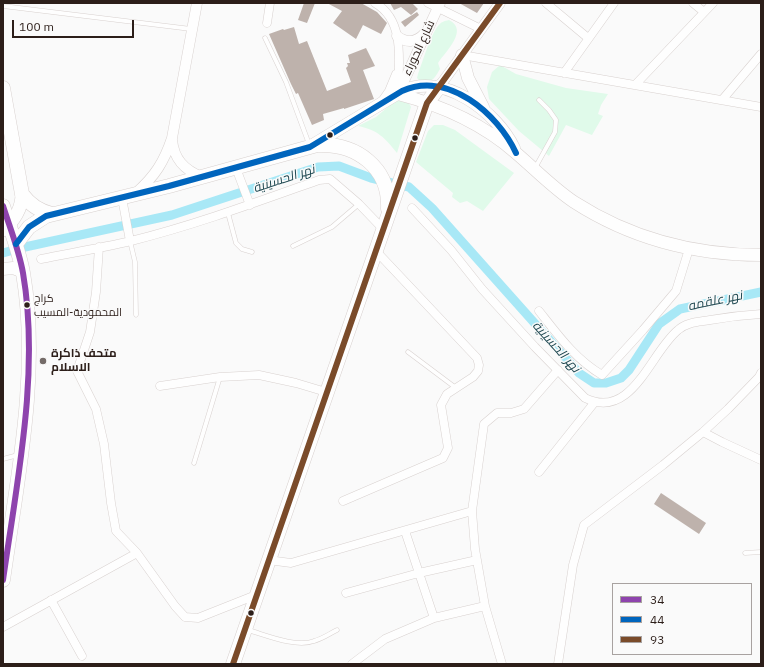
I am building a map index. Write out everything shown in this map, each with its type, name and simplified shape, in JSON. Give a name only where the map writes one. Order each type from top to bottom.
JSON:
[{"type":"highway","points":[[233,664],[244,628],[376,251],[399,181],[427,103],[439,87]]},
{"type":"highway","points":[[3,88],[22,194],[38,209],[52,214]]},
{"type":"highway","points":[[16,244],[34,223],[52,214],[127,200],[202,177],[239,174],[310,147],[332,145],[351,150],[369,161],[380,174],[386,188],[387,216]]},
{"type":"highway","points":[[3,206],[5,230],[16,244],[23,272],[28,309],[29,344],[25,413],[3,580]]},
{"type":"main road","points":[[462,55],[471,84],[485,111]]},
{"type":"main road","points":[[310,147],[407,89],[418,86],[428,86],[439,87],[464,97],[485,111],[506,134],[516,153]]},
{"type":"main road","points":[[398,94],[427,103],[478,126],[516,153],[553,186],[595,214],[641,235],[689,249],[720,254],[761,256]]},
{"type":"main road","points":[[5,230],[17,214],[22,199],[22,194]]},
{"type":"main road","points":[[3,269],[13,268],[23,272]]},
{"type":"street","points":[[130,241],[128,232],[127,200],[148,183],[158,170],[172,138],[197,3]]},
{"type":"street","points":[[267,23],[270,3]]},
{"type":"street","points":[[375,3],[383,8],[389,17],[397,36],[399,58],[398,94]]},
{"type":"street","points":[[428,3],[439,5],[481,29]]},
{"type":"street","points":[[439,87],[500,3]]},
{"type":"street","points":[[546,3],[588,38]]},
{"type":"street","points":[[564,73],[614,3]]},
{"type":"street","points":[[692,3],[704,12]]},
{"type":"street","points":[[635,85],[713,3]]},
{"type":"street","name":"شارع الحوراء","points":[[398,94],[439,5]]},
{"type":"street","points":[[397,36],[402,40],[414,41],[419,39],[428,30]]},
{"type":"street","points":[[722,100],[761,54]]},
{"type":"street","points":[[462,55],[761,107]]},
{"type":"street","points":[[376,107],[385,97],[392,85],[397,72],[399,58]]},
{"type":"street","points":[[172,138],[173,148],[180,163],[191,173],[202,177]]},
{"type":"street","points":[[239,174],[250,205]]},
{"type":"street","points":[[41,259],[130,241],[228,213],[319,180],[330,179],[359,204],[387,216]]},
{"type":"street","points":[[412,208],[451,250],[488,295],[535,347],[585,398],[594,403],[603,404],[614,402],[624,396],[639,382],[655,356],[678,330],[688,324],[731,316],[761,314]]},
{"type":"street","points":[[99,247],[96,292],[90,332],[77,370],[96,409],[104,444],[116,531],[137,553],[185,617],[198,618],[256,595]]},
{"type":"street","points":[[539,311],[569,348],[588,366],[602,375],[676,291],[689,249]]},
{"type":"street","points":[[343,501],[443,458],[448,448],[441,405],[447,394],[473,377],[478,371],[479,365],[477,358],[376,251]]},
{"type":"street","points":[[502,664],[485,606],[477,560],[472,511],[484,424],[497,412],[511,413],[524,409],[558,370]]},
{"type":"street","points":[[558,664],[573,565],[584,524],[703,432],[760,377],[761,373]]},
{"type":"street","points":[[160,386],[220,377],[259,375],[296,383],[326,392]]},
{"type":"street","points":[[540,472],[594,403]]},
{"type":"street","points":[[703,432],[761,460]]},
{"type":"street","points":[[268,560],[291,563],[405,531],[436,520],[472,511]]},
{"type":"street","points":[[405,531],[434,618]]},
{"type":"street","points":[[3,627],[137,553]]},
{"type":"street","points":[[346,593],[419,573],[477,560]]},
{"type":"street","points":[[51,600],[82,656]]},
{"type":"street","points":[[352,664],[361,661],[385,639],[434,618],[485,606]]},
{"type":"lane","points":[[3,6],[193,30]]},
{"type":"lane","points":[[265,38],[286,82],[310,147]]},
{"type":"lane","points":[[534,170],[555,132],[556,120],[539,100]]},
{"type":"lane","points":[[293,246],[332,227],[359,204]]},
{"type":"lane","points":[[228,213],[236,243],[242,249],[252,252]]},
{"type":"lane","points":[[130,241],[135,262],[136,315]]},
{"type":"lane","points":[[408,352],[456,388]]},
{"type":"lane","points":[[194,463],[220,377]]},
{"type":"lane","points":[[3,459],[20,455]]},
{"type":"lane","points":[[745,553],[761,552]]},
{"type":"lane","points":[[244,628],[286,642],[294,643],[313,642],[337,630]]},
{"type":"green space","points":[[449,20],[455,24],[457,29],[454,41],[438,63],[440,69],[435,78],[431,81],[421,82],[417,78],[432,36],[440,24]]},
{"type":"green space","points":[[500,65],[516,74],[566,88],[608,94],[601,105],[598,114],[603,116],[592,135],[566,125],[549,156],[519,131],[489,99],[487,87],[492,72]]},
{"type":"green space","points":[[402,98],[408,101],[411,107],[397,153],[389,143],[376,132],[358,126],[376,117],[395,101]]},
{"type":"green space","points":[[434,125],[443,125],[455,130],[514,173],[483,211],[467,201],[460,203],[452,197],[453,193],[416,162],[428,131]]},
{"type":"building","points":[[304,3],[315,3],[307,23],[298,20]]},
{"type":"building","points":[[327,3],[361,3],[377,12],[387,23],[381,34],[363,25],[356,39],[333,23],[342,11]]},
{"type":"building","points":[[390,3],[412,3],[418,9],[411,15],[401,7],[394,10]]},
{"type":"building","points":[[459,3],[484,3],[477,13]]},
{"type":"building","points":[[417,12],[419,15],[405,27],[401,22]]},
{"type":"building","points":[[294,27],[299,44],[307,41],[327,91],[351,82],[346,68],[348,66],[347,63],[350,63],[348,55],[366,48],[375,66],[363,70],[374,99],[323,114],[324,120],[312,125],[298,93],[296,94],[291,84],[269,34]]},
{"type":"building","points":[[661,493],[706,523],[699,534],[654,504]]},
{"type":"waterway","name":"نهر الحسينية","points":[[25,247],[172,215],[318,167],[339,166],[371,178],[409,187],[432,208],[579,373],[594,383],[606,383],[621,378],[629,370],[659,324],[680,309],[761,292]]},
{"type":"waterway","name":"نهر الحسينية","points":[[3,253],[10,251]]},
{"type":"transit line","name":"93","points":[[233,664],[427,103],[500,3]]},
{"type":"transit line","name":"44","points":[[16,244],[29,227],[46,216],[169,186],[310,147],[402,91],[419,86],[437,86],[454,91],[470,100],[497,124],[508,138],[516,153]]},
{"type":"transit line","name":"34","points":[[3,206],[17,247],[23,273],[28,310],[29,348],[25,426],[3,580]]},
{"type":"place","name":"كراج المحمودية-المسيب","points":[[27,305]]},
{"type":"place","name":"متحف ذاكرة الاسلام","points":[[43,361]]},
{"type":"water label","name":"نهر علقمه","points":[[715,301]]}]
